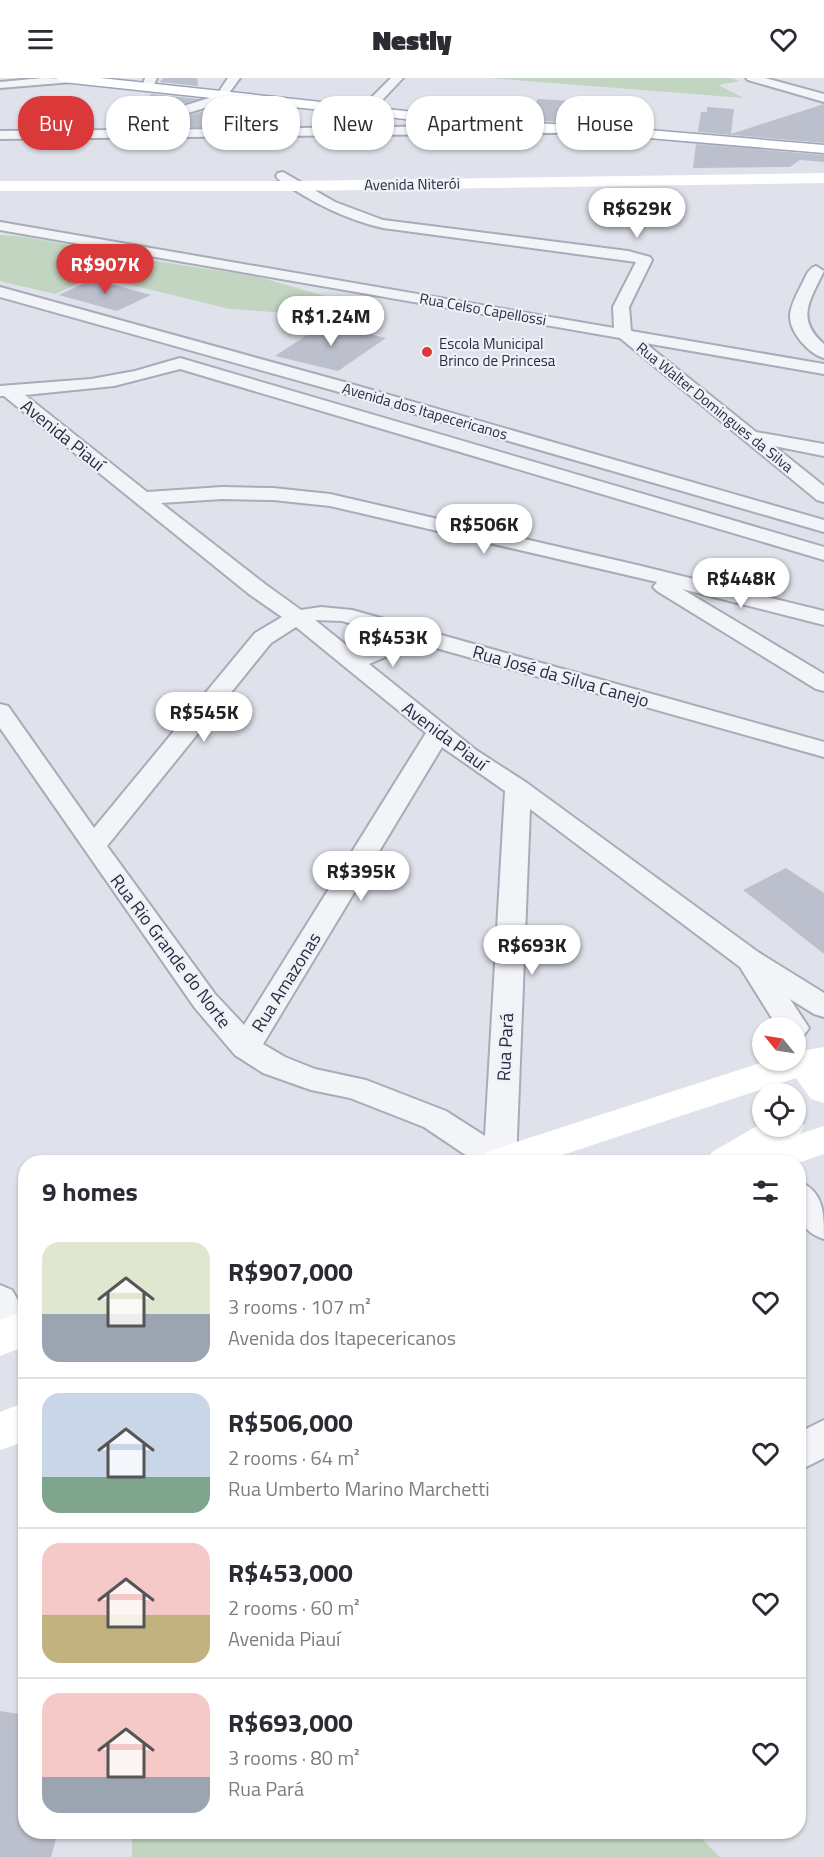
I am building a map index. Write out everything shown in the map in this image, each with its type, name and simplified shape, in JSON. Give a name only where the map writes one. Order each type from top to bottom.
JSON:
[{"type":"main road","points":[[67,78],[149,82],[222,95],[312,106]]},
{"type":"main road","points":[[394,115],[556,128]]},
{"type":"main road","points":[[654,135],[824,148]]},
{"type":"main road","name":"Avenida Niterói","points":[[0,186],[26,181],[824,169]]},
{"type":"main road","name":"Avenida Niterói","points":[[0,176],[26,181],[297,186],[824,178]]},
{"type":"main road","points":[[773,1083],[809,1054]]},
{"type":"main road","points":[[524,1155],[752,1090]]},
{"type":"main road","points":[[737,1155],[767,1137]]},
{"type":"main road","points":[[783,1155],[824,1140]]},
{"type":"main road","points":[[0,1431],[18,1424]]},
{"type":"street","points":[[0,85],[67,78]]},
{"type":"street","points":[[190,109],[222,95],[234,78]]},
{"type":"street","points":[[380,96],[397,78]]},
{"type":"street","points":[[752,78],[824,98]]},
{"type":"street","points":[[190,133],[556,129]]},
{"type":"street","points":[[0,135],[106,134]]},
{"type":"street","name":"Rua Walter Domingues da Silva","points":[[283,176],[342,213],[383,224],[638,257],[645,260],[621,307],[623,333],[753,436],[824,496]]},
{"type":"street","name":"Rua Celso Capellossi","points":[[0,226],[824,369]]},
{"type":"street","points":[[783,362],[811,358],[821,351],[803,334],[797,324],[797,313],[816,271]]},
{"type":"street","name":"Avenida dos Itapecericanos","points":[[0,292],[338,386],[824,526]]},
{"type":"street","points":[[0,309],[49,318],[134,347]]},
{"type":"street","points":[[4,391],[136,376],[180,363],[198,365],[212,360],[213,355],[207,351]]},
{"type":"street","name":"Avenida dos Itapecericanos","points":[[155,354],[824,554]]},
{"type":"street","name":"Avenida Piauí","points":[[4,391],[297,617],[438,734],[518,788],[748,958],[824,1007]]},
{"type":"street","points":[[753,436],[824,450]]},
{"type":"street","points":[[142,498],[222,493],[273,494],[330,500],[637,571],[824,618]]},
{"type":"street","points":[[637,571],[824,684]]},
{"type":"street","points":[[738,631],[768,604]]},
{"type":"street","name":"Rua José da Silva Canejo","points":[[297,617],[324,611],[824,750]]},
{"type":"street","points":[[93,846],[263,638],[297,617]]},
{"type":"street","points":[[352,663],[417,635]]},
{"type":"street","name":"Rua Rio Grande do Norte","points":[[0,711],[93,846],[205,1001],[246,1047],[274,1065],[311,1079],[356,1088],[435,1119],[489,1155]]},
{"type":"street","name":"Rua Amazonas","points":[[246,1047],[438,734]]},
{"type":"street","name":"Rua Pará","points":[[499,1155],[518,788]]},
{"type":"street","name":"Avenida Piauí","points":[[748,958],[809,1054]]},
{"type":"street","points":[[806,1204],[824,1226]]},
{"type":"street","points":[[806,1449],[824,1437]]},
{"type":"green space","points":[[489,78],[731,78],[740,81],[718,85],[744,98]]},
{"type":"green space","points":[[0,235],[26,237],[155,261],[255,276],[332,298],[317,315],[230,309],[94,276],[55,294],[0,281]]},
{"type":"green space","points":[[132,1839],[702,1839],[720,1857],[132,1857]]},
{"type":"building","points":[[163,78],[197,78],[198,86],[160,82]]},
{"type":"building","points":[[544,99],[556,100],[556,122],[544,121]]},
{"type":"building","points":[[824,104],[824,143],[698,132],[701,112],[707,112],[707,107],[734,109],[731,134]]},
{"type":"building","points":[[202,112],[202,127],[190,127],[190,115]]},
{"type":"building","points":[[696,144],[824,155],[824,162],[800,160],[790,167],[693,168]]},
{"type":"building","points":[[93,279],[151,295],[117,311],[59,295]]},
{"type":"building","points":[[324,324],[386,338],[338,371],[275,356]]},
{"type":"building","points":[[786,868],[824,893],[824,954],[743,890]]},
{"type":"building","points":[[0,1711],[18,1714],[18,1839],[56,1839],[51,1857],[0,1857]]},
{"type":"place","name":"Escola Municipal Brinco de Princesa","points":[[427,352]]}]
